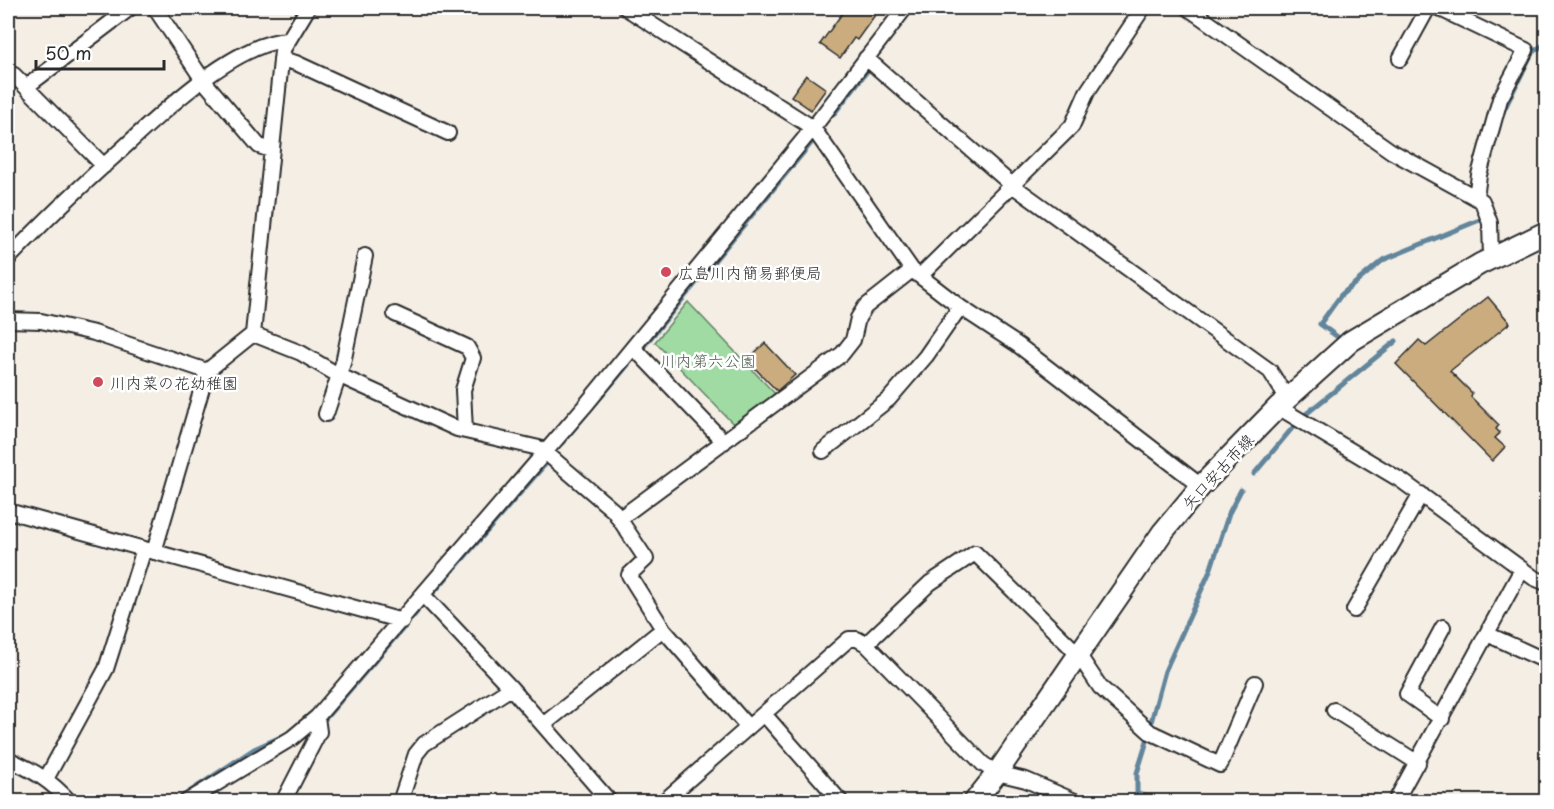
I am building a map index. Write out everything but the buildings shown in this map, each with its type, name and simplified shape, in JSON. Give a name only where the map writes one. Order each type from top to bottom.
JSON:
[{"type":"main road","name":"矢口安古市線","points":[[974,801],[997,772],[1162,532],[1201,486],[1282,403],[1351,341],[1491,258],[1546,232]]},
{"type":"street","points":[[26,87],[130,8]]},
{"type":"street","points":[[155,8],[203,80],[259,146],[271,150]]},
{"type":"street","points":[[46,779],[106,669],[149,551],[207,371],[253,334],[282,51],[308,8]]},
{"type":"street","points":[[626,8],[813,128],[916,273],[960,307],[1018,345],[1201,486]]},
{"type":"street","points":[[186,801],[292,738],[317,717],[402,621],[633,347],[813,128],[905,8]]},
{"type":"street","points":[[619,519],[842,354],[853,340],[858,318],[865,307],[916,273],[1072,126],[1087,92],[1143,8]]},
{"type":"street","points":[[1188,8],[1391,151],[1482,201],[1490,223],[1491,258]]},
{"type":"street","points":[[1400,59],[1428,8]]},
{"type":"street","points":[[1438,8],[1526,50],[1500,99],[1479,175],[1476,198]]},
{"type":"street","points":[[8,259],[48,216],[203,80],[263,45],[288,40]]},
{"type":"street","points":[[281,58],[448,133]]},
{"type":"street","points":[[866,58],[1012,185],[1270,370],[1282,403],[1421,494],[1534,578],[1546,583]]},
{"type":"street","points":[[8,72],[14,75],[104,166]]},
{"type":"street","points":[[326,414],[343,363],[365,256]]},
{"type":"street","points":[[823,451],[889,399],[926,356],[960,307]]},
{"type":"street","points":[[395,314],[467,346],[473,358],[463,390],[465,431]]},
{"type":"street","points":[[8,320],[41,321],[94,333],[207,371]]},
{"type":"street","points":[[253,334],[302,353],[338,375],[465,431],[539,448],[545,452],[614,511],[646,559],[629,576],[663,628],[748,727]]},
{"type":"street","points":[[633,347],[724,442]]},
{"type":"street","points":[[1353,610],[1421,494]]},
{"type":"street","points":[[8,511],[402,621]]},
{"type":"street","points":[[866,644],[930,583],[975,553],[1078,654],[1100,687],[1150,732],[1220,765],[1255,683]]},
{"type":"street","points":[[1395,801],[1418,763],[1522,569]]},
{"type":"street","points":[[423,595],[512,688],[610,801]]},
{"type":"street","points":[[1442,719],[1407,694],[1443,627]]},
{"type":"street","points":[[543,724],[663,628]]},
{"type":"street","points":[[1487,634],[1546,661]]},
{"type":"street","points":[[663,801],[849,639],[857,639],[866,644],[983,764],[997,772],[1026,780],[1077,801]]},
{"type":"street","points":[[400,801],[416,754],[424,744],[512,688]]},
{"type":"street","points":[[1334,710],[1418,763]]},
{"type":"street","points":[[764,714],[840,801]]},
{"type":"street","points":[[283,801],[318,732],[317,717]]},
{"type":"street","points":[[8,759],[38,772],[70,801]]},
{"type":"green space","name":"川内第六公園","points":[[688,302],[778,397],[737,428],[655,342]]},
{"type":"waterway","points":[[1502,114],[1532,53],[1546,43]]},
{"type":"waterway","points":[[833,115],[871,66]]},
{"type":"waterway","points":[[644,346],[813,141]]},
{"type":"waterway","points":[[1339,338],[1320,324],[1341,295],[1383,260],[1482,219]]},
{"type":"waterway","points":[[1306,414],[1396,341]]},
{"type":"waterway","points":[[562,443],[628,365]]},
{"type":"waterway","points":[[1254,474],[1294,426]]},
{"type":"waterway","points":[[435,591],[548,461]]},
{"type":"waterway","points":[[1151,722],[1165,671],[1210,571],[1229,513],[1241,490]]},
{"type":"waterway","points":[[324,720],[417,612]]},
{"type":"waterway","points":[[174,802],[254,749],[285,735]]},
{"type":"waterway","points":[[1147,741],[1137,773],[1137,793],[1155,802]]},
{"type":"place","name":"広島川内簡易郵便局","points":[[666,272]]},
{"type":"place","name":"川内菜の花幼稚園","points":[[98,382]]}]
